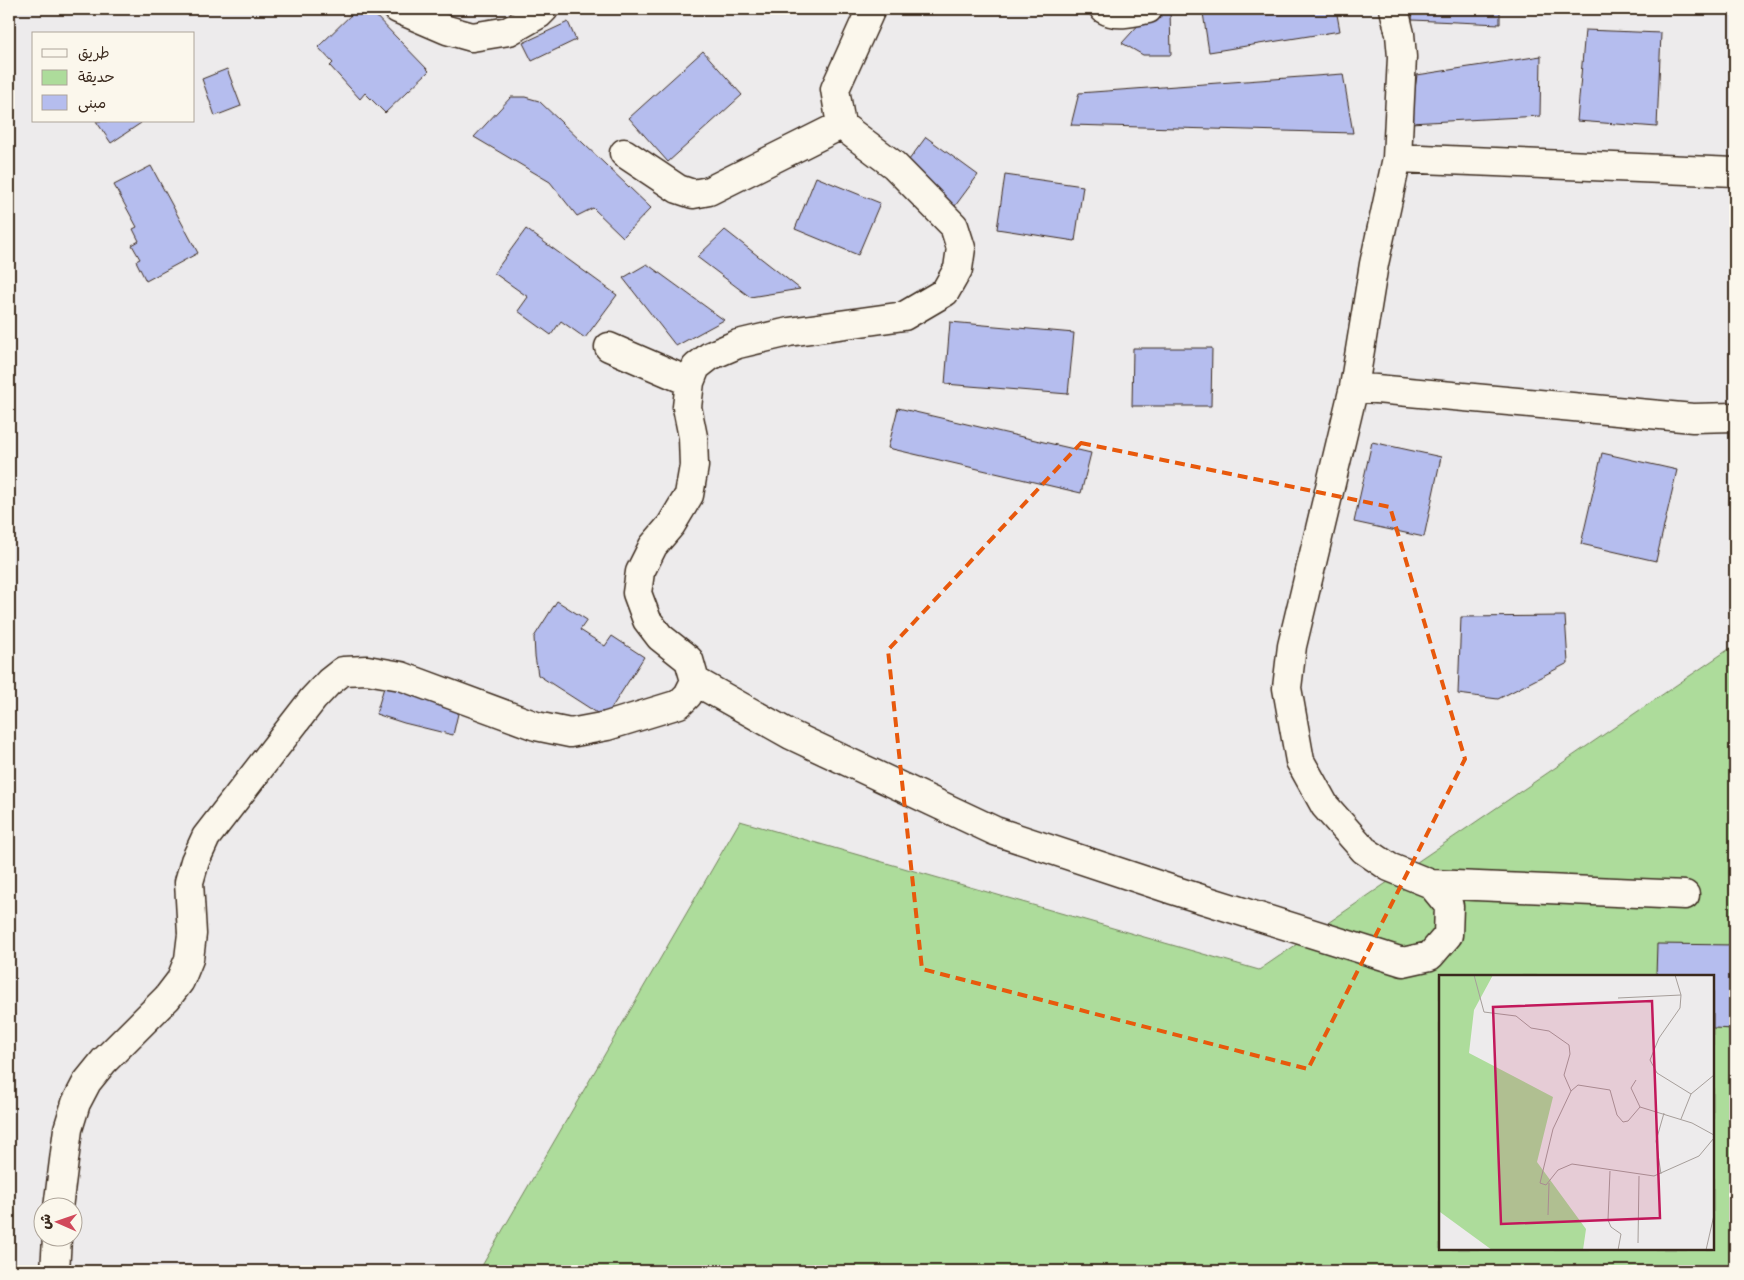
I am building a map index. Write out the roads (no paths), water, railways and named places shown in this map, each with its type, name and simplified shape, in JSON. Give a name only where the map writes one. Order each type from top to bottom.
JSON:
[{"type":"street","points":[[398,9],[447,30],[472,38],[509,30],[539,14],[544,9]]},
{"type":"street","points":[[59,1198],[68,1129],[76,1103],[87,1082],[104,1061],[167,998],[180,981],[190,959],[192,934],[189,882],[195,861],[206,837],[313,699],[329,682],[343,671],[367,670],[401,676],[536,726],[570,733],[607,726],[679,704],[688,695],[695,681],[689,660],[660,637],[647,620],[636,593],[640,572],[653,546],[671,525],[689,494],[694,466],[693,437],[687,407],[690,382],[696,367],[710,356],[738,344],[790,332],[904,316],[945,292],[958,269],[961,248],[954,226],[894,165],[841,125],[835,89],[871,9]]},
{"type":"street","points":[[1104,9],[1122,14],[1148,9]]},
{"type":"street","points":[[1394,9],[1400,34],[1402,57],[1397,158],[1374,264],[1354,387],[1292,646],[1287,688],[1300,761],[1326,806],[1364,850],[1389,867],[1431,884],[1685,895]]},
{"type":"street","points":[[624,153],[678,189],[693,194],[710,191],[841,125]]},
{"type":"street","points":[[1397,158],[1735,172]]},
{"type":"street","points":[[609,347],[690,382]]},
{"type":"street","points":[[1354,387],[1693,418],[1735,417]]},
{"type":"street","points":[[695,681],[791,735],[995,831],[1182,893],[1403,962],[1430,956],[1448,935],[1449,906],[1431,884]]},
{"type":"street","points":[[55,1271],[56,1248]]}]
